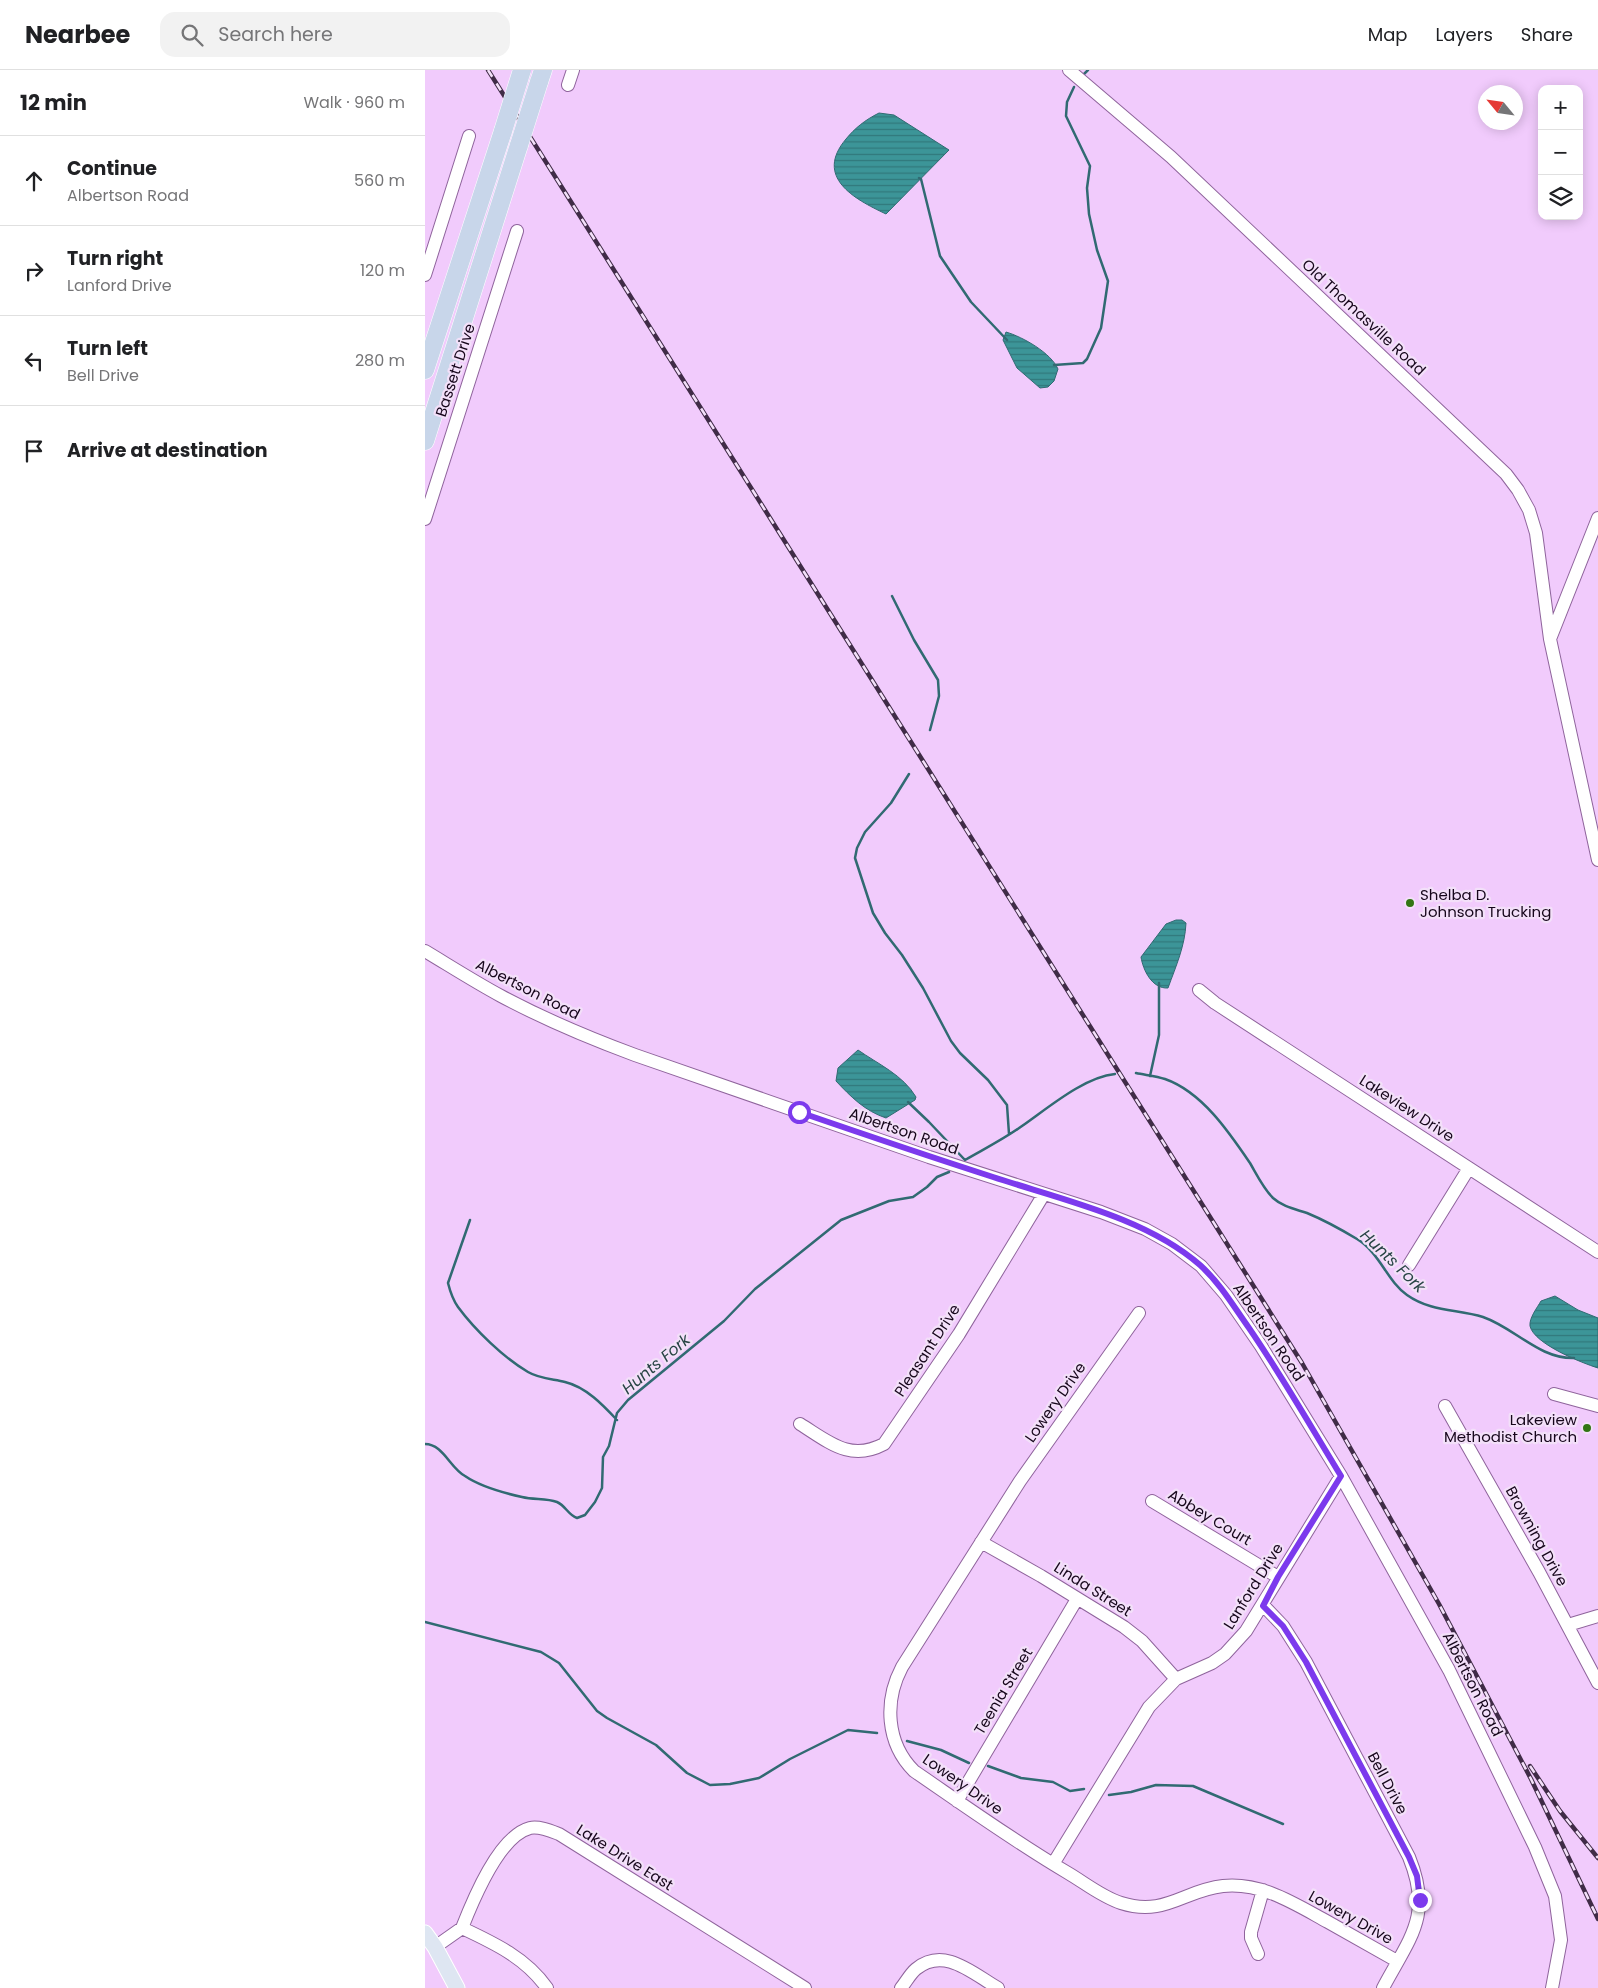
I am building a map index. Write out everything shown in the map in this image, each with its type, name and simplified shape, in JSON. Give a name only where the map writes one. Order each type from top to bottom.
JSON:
[{"type":"highway","points":[[425,370],[522,70]]},
{"type":"highway","points":[[425,441],[541,76]]},
{"type":"main road","points":[[425,1933],[435,1947],[457,1988]]},
{"type":"street","points":[[568,84],[573,70]]},
{"type":"street","name":"Old Thomasville Road","points":[[1069,70],[1171,157],[1505,474],[1518,490],[1529,510],[1536,533],[1550,639],[1598,860]]},
{"type":"street","points":[[425,275],[469,136]]},
{"type":"street","name":"Bassett Drive","points":[[425,519],[517,231]]},
{"type":"street","points":[[1550,639],[1598,518]]},
{"type":"street","name":"Albertson Road","points":[[425,950],[500,996],[597,1041],[903,1148],[1145,1229],[1172,1244],[1201,1266],[1226,1295],[1261,1346],[1341,1476],[1449,1670],[1535,1847],[1555,1896],[1561,1940],[1552,1988]]},
{"type":"street","name":"Lakeview Drive","points":[[1199,990],[1223,1008],[1598,1252]]},
{"type":"street","points":[[1409,1265],[1469,1168]]},
{"type":"street","name":"Pleasant Drive","points":[[800,1424],[833,1444],[850,1451],[869,1451],[884,1444],[959,1334],[1044,1194]]},
{"type":"street","name":"Lowery Drive","points":[[1139,1313],[1061,1420],[902,1667],[895,1680],[891,1699],[893,1732],[900,1755],[914,1771],[957,1801],[1107,1897],[1132,1906],[1146,1907],[1174,1903],[1209,1888],[1240,1886],[1263,1890],[1300,1907],[1397,1961]]},
{"type":"street","points":[[1554,1394],[1598,1406]]},
{"type":"street","name":"Browning Drive","points":[[1445,1406],[1568,1625],[1598,1683]]},
{"type":"street","name":"Lanford Drive","points":[[1053,1864],[1131,1732],[1149,1707],[1176,1679],[1212,1663],[1225,1654],[1246,1631],[1341,1476]]},
{"type":"street","name":"Abbey Court","points":[[1152,1501],[1278,1577]]},
{"type":"street","name":"Linda Street","points":[[981,1542],[1124,1627],[1142,1641],[1176,1679]]},
{"type":"street","name":"Teenia Street","points":[[957,1801],[1077,1599]]},
{"type":"street","name":"Bell Drive","points":[[1263,1606],[1283,1626],[1306,1662],[1409,1857],[1417,1876],[1420,1900],[1417,1923],[1383,1988]]},
{"type":"street","points":[[1568,1625],[1598,1616]]},
{"type":"street","name":"Lake Drive East","points":[[462,1928],[470,1907],[493,1865],[508,1843],[519,1833],[531,1828],[545,1830],[559,1834],[805,1988]]},
{"type":"street","points":[[1258,1954],[1251,1938],[1251,1932],[1263,1890]]},
{"type":"street","points":[[435,1947],[462,1928],[495,1943],[519,1959],[538,1976],[547,1988]]},
{"type":"street","points":[[901,1988],[915,1970],[931,1960],[943,1959],[998,1988]]},
{"type":"shaded area","points":[[879,113],[894,115],[949,150],[886,214],[851,194],[836,175],[834,165],[837,153],[849,135],[865,121]]},
{"type":"shaded area","points":[[1006,332],[1036,346],[1054,363],[1058,369],[1054,381],[1048,387],[1040,388],[1017,368],[1003,340]]},
{"type":"shaded area","points":[[1182,920],[1186,923],[1184,940],[1168,988],[1157,985],[1149,978],[1141,957],[1166,924]]},
{"type":"shaded area","points":[[858,1050],[904,1082],[916,1097],[915,1100],[886,1118],[871,1112],[853,1098],[836,1081],[838,1068]]},
{"type":"shaded area","points":[[1555,1296],[1578,1310],[1598,1318],[1598,1368],[1560,1352],[1533,1333],[1530,1323],[1535,1310],[1541,1301]]},
{"type":"waterway","points":[[1083,75],[1088,70]]},
{"type":"waterway","points":[[1054,365],[1083,363],[1087,359],[1101,328],[1108,281],[1097,250],[1089,214],[1087,188],[1090,166],[1066,116],[1067,102],[1074,87]]},
{"type":"waterway","points":[[919,178],[921,179],[940,256],[971,302],[1007,340]]},
{"type":"waterway","points":[[892,596],[914,640],[938,680],[939,696],[930,730]]},
{"type":"waterway","points":[[909,774],[891,803],[865,832],[857,848],[855,858],[873,913],[923,988],[951,1041],[960,1053],[988,1080],[1007,1105],[1009,1134]]},
{"type":"waterway","points":[[1150,1076],[1159,1035],[1159,983]]},
{"type":"waterway","name":"Hunts Fork","points":[[1136,1073],[1165,1079],[1191,1093],[1224,1126],[1250,1163],[1263,1186],[1273,1198],[1285,1206],[1307,1213],[1357,1239],[1372,1252],[1394,1282],[1407,1295],[1435,1307],[1483,1317],[1550,1354],[1574,1358]]},
{"type":"waterway","name":"Hunts Fork","points":[[908,1102],[965,1160],[1008,1135],[1079,1087],[1103,1076],[1115,1074]]},
{"type":"waterway","name":"Hunts Fork","points":[[425,1444],[437,1448],[455,1468],[471,1480],[493,1489],[526,1498],[557,1502],[577,1518],[585,1515],[595,1502],[602,1488],[603,1457],[609,1446],[617,1413],[628,1400],[724,1321],[755,1289],[841,1220],[889,1201],[913,1197],[937,1177],[949,1172]]},
{"type":"waterway","points":[[470,1220],[448,1283],[458,1307],[490,1343],[509,1359],[537,1376],[573,1384],[587,1392],[617,1420]]},
{"type":"waterway","points":[[425,1622],[541,1652],[559,1663],[597,1711],[656,1745],[687,1773],[710,1785],[730,1784],[759,1778],[790,1759],[848,1730],[877,1733]]},
{"type":"waterway","points":[[907,1741],[941,1750],[969,1763]]},
{"type":"waterway","points":[[988,1766],[1021,1778],[1053,1782],[1070,1791],[1084,1789]]},
{"type":"waterway","points":[[1109,1795],[1131,1792],[1156,1785],[1193,1786],[1283,1824]]},
{"type":"railway","points":[[488,70],[1302,1363],[1439,1604],[1531,1779],[1598,1919]]},
{"type":"railway","points":[[1530,1766],[1560,1811],[1598,1858]]},
{"type":"place","name":"Shelba D. Johnson Trucking","points":[[1410,903]]},
{"type":"place","name":"Lakeview Methodist Church","points":[[1587,1428]]},
{"type":"route","points":[[799,1112],[929,1157],[1101,1212],[1145,1229],[1172,1244],[1201,1266],[1226,1295],[1261,1346],[1341,1476],[1278,1577],[1263,1606],[1283,1626],[1306,1662],[1409,1857],[1417,1876],[1420,1900]]}]
